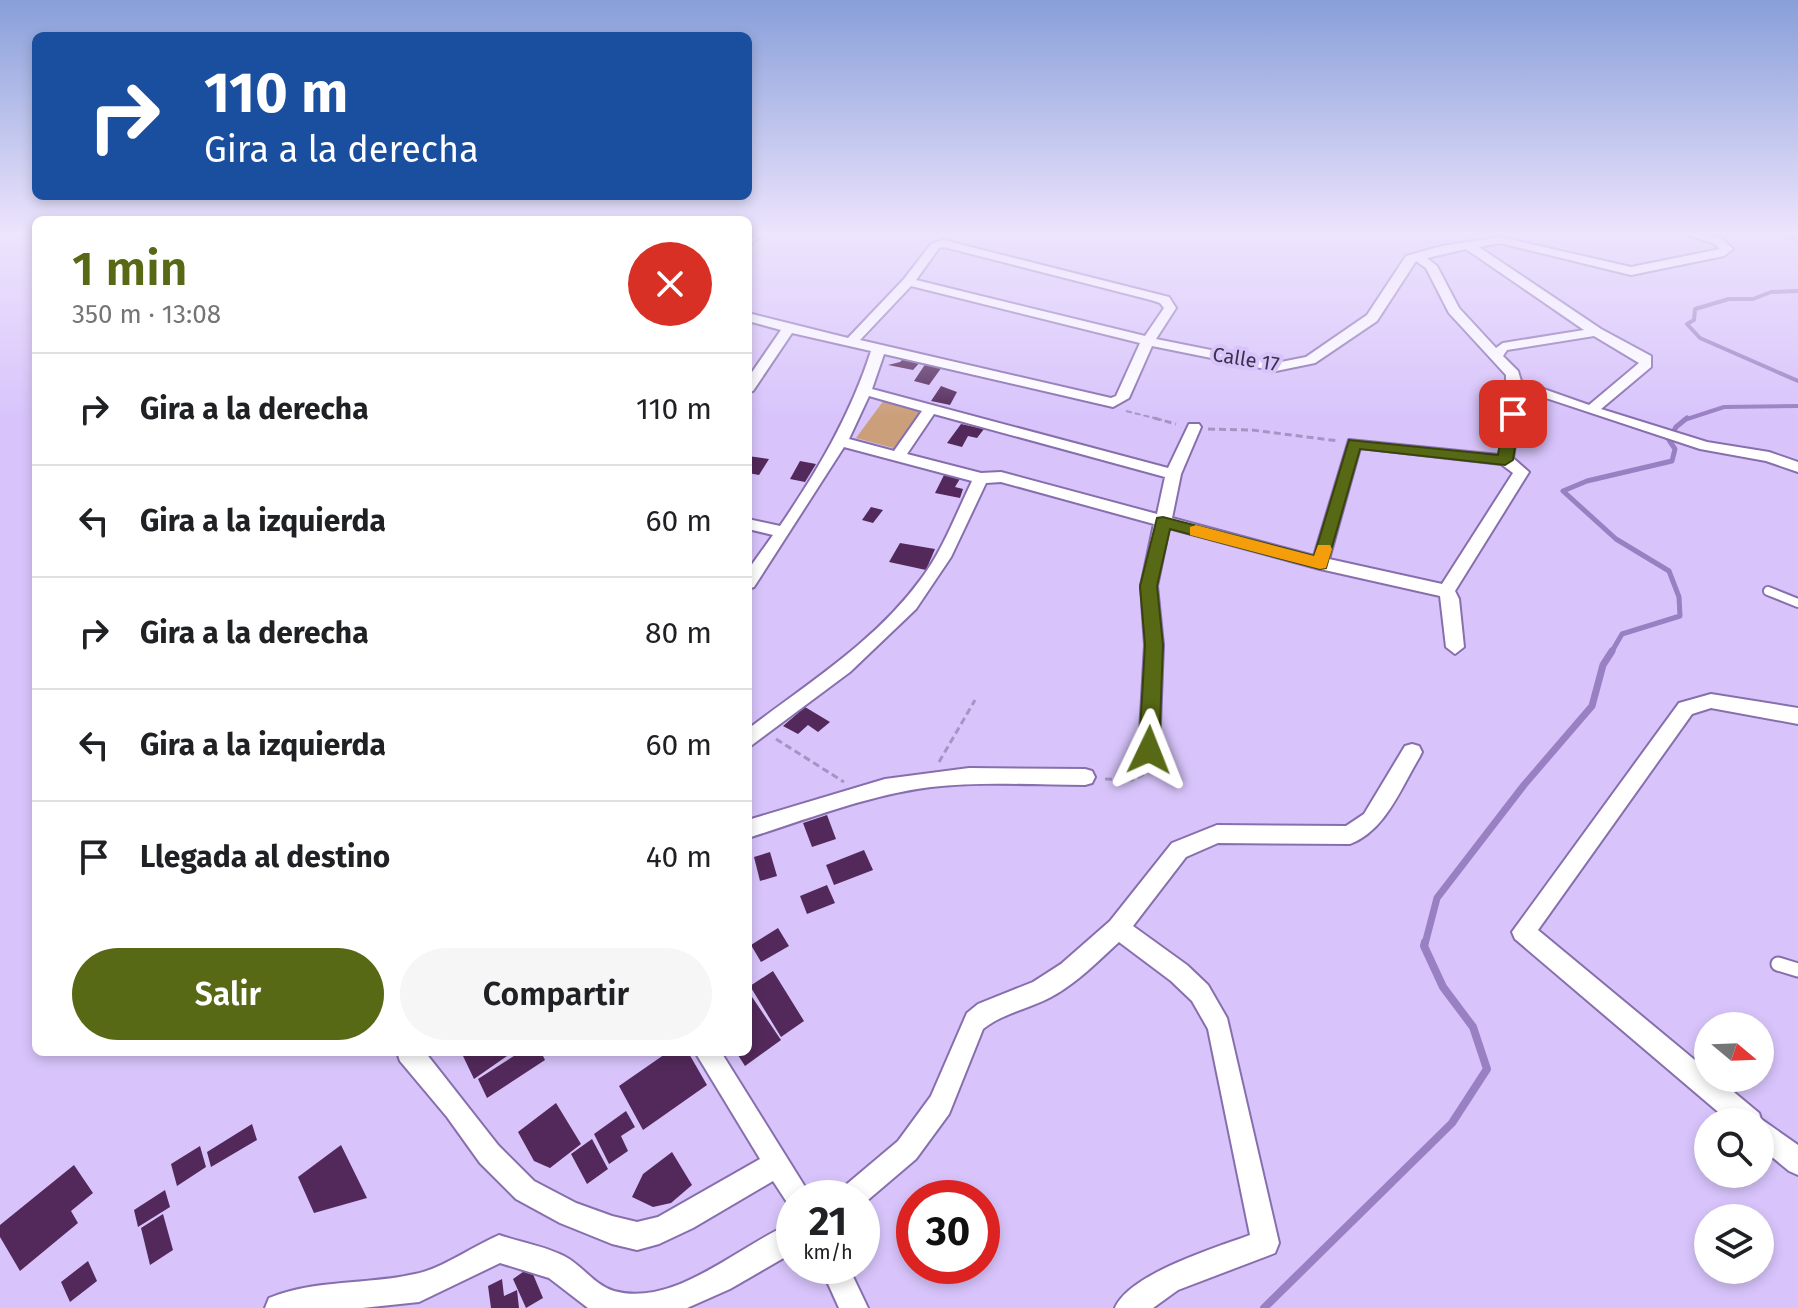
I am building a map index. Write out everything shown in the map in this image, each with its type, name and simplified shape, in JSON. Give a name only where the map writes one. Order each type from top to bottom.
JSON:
[{"type":"street","points":[[852,341],[896,295]]},
{"type":"street","name":"Calle 17","points":[[961,295],[1257,364],[1294,365],[1318,355],[1372,318],[1388,295]]},
{"type":"street","points":[[752,318],[1113,403],[1122,398],[1148,341],[1170,308],[1161,298],[1149,295]]},
{"type":"street","points":[[1446,295],[1453,310],[1513,374],[1515,383],[1505,460]]},
{"type":"street","points":[[1542,295],[1647,362],[1591,410]]},
{"type":"street","points":[[752,382],[789,328]]},
{"type":"street","points":[[1496,356],[1503,347],[1596,332]]},
{"type":"street","points":[[752,577],[784,532],[839,441],[865,391],[879,348]]},
{"type":"street","points":[[1515,383],[1652,430],[1769,457],[1798,467]]},
{"type":"street","points":[[865,391],[1173,474]]},
{"type":"street","points":[[898,456],[931,408]]},
{"type":"street","points":[[1149,750],[1154,645],[1149,586],[1173,474],[1194,427]]},
{"type":"street","points":[[839,441],[981,478],[1001,477],[1320,563],[1446,591]]},
{"type":"street","points":[[1320,563],[1354,443],[1505,460],[1521,472],[1446,591]]},
{"type":"street","points":[[754,735],[833,674],[911,604],[930,580],[981,478]]},
{"type":"street","points":[[752,525],[784,532]]},
{"type":"street","points":[[1446,591],[1450,599],[1455,647]]},
{"type":"street","points":[[1733,1108],[1523,932],[1686,708],[1711,701],[1798,716]]},
{"type":"street","points":[[871,1180],[907,1150],[940,1105],[975,1021],[986,1012],[1041,990],[1069,972],[1118,928],[1179,850],[1217,834],[1350,835],[1371,820],[1412,752]]},
{"type":"street","points":[[752,828],[864,794],[929,779],[1085,777]]},
{"type":"street","points":[[1118,928],[1179,973],[1200,993],[1219,1026],[1265,1243],[1169,1280],[1129,1308]]},
{"type":"street","points":[[412,1056],[489,1154],[525,1190],[569,1214],[612,1230],[637,1236],[659,1230],[684,1219],[778,1163]]},
{"type":"street","points":[[710,1056],[788,1180]]},
{"type":"street","points":[[1774,1142],[1798,1162]]},
{"type":"street","points":[[640,1308],[674,1301],[736,1274],[776,1248]]},
{"type":"street","points":[[279,1308],[324,1298],[419,1288],[499,1249],[557,1267],[587,1292],[617,1307]]},
{"type":"street","points":[[843,1284],[854,1308]]},
{"type":"lane","points":[[1768,591],[1798,603]]},
{"type":"lane","points":[[1778,964],[1798,970]]},
{"type":"path","points":[[1113,403],[1116,408],[1128,412],[1194,427],[1318,436],[1354,443]]},
{"type":"path","points":[[929,779],[975,700]]},
{"type":"path","points":[[754,735],[864,794]]},
{"type":"path","points":[[1085,777],[1128,781],[1140,779],[1147,773],[1149,750]]},
{"type":"shaded area","points":[[884,400],[923,409],[897,449],[856,438]]},
{"type":"building","points":[[905,357],[922,360],[913,370],[888,365],[900,362]]},
{"type":"building","points":[[926,363],[942,367],[929,385],[914,381]]},
{"type":"building","points":[[941,386],[957,392],[950,405],[931,401]]},
{"type":"building","points":[[961,424],[984,429],[977,438],[968,436],[962,447],[947,443]]},
{"type":"building","points":[[752,457],[769,459],[759,475],[752,474]]},
{"type":"building","points":[[800,461],[816,464],[805,482],[790,479]]},
{"type":"building","points":[[945,473],[961,477],[955,487],[963,489],[960,498],[935,493]]},
{"type":"building","points":[[871,507],[883,510],[873,523],[862,520]]},
{"type":"building","points":[[900,543],[935,549],[926,570],[889,562]]},
{"type":"building","points":[[805,707],[830,722],[818,732],[808,725],[798,734],[783,726]]},
{"type":"building","points":[[827,815],[836,839],[812,847],[803,823]]},
{"type":"building","points":[[864,850],[873,870],[834,885],[826,865]]},
{"type":"building","points":[[770,852],[777,876],[760,881],[754,857]]},
{"type":"building","points":[[827,885],[835,903],[807,914],[800,896]]},
{"type":"building","points":[[778,928],[789,946],[761,962],[752,944]]},
{"type":"building","points":[[773,971],[804,1021],[781,1037],[752,985]]},
{"type":"building","points":[[752,997],[781,1040],[745,1066],[739,1056],[752,1056]]},
{"type":"building","points":[[463,1056],[507,1056],[474,1079]]},
{"type":"building","points":[[514,1056],[543,1056],[545,1060],[487,1098],[478,1079]]},
{"type":"building","points":[[662,1056],[690,1056],[707,1085],[643,1130],[619,1086]]},
{"type":"building","points":[[556,1103],[581,1144],[550,1168],[534,1161],[518,1132]]},
{"type":"building","points":[[626,1111],[635,1127],[621,1136],[628,1151],[609,1164],[594,1134]]},
{"type":"building","points":[[252,1124],[257,1140],[211,1167],[207,1152]]},
{"type":"building","points":[[592,1139],[608,1169],[587,1184],[571,1154]]},
{"type":"building","points":[[341,1145],[367,1198],[314,1213],[298,1177]]},
{"type":"building","points":[[200,1146],[206,1167],[177,1186],[171,1164]]},
{"type":"building","points":[[672,1152],[692,1185],[671,1203],[653,1207],[632,1197],[643,1174]]},
{"type":"building","points":[[74,1165],[93,1193],[71,1211],[78,1223],[20,1271],[0,1237],[0,1225]]},
{"type":"building","points":[[165,1190],[170,1207],[138,1227],[134,1210]]},
{"type":"building","points":[[163,1214],[173,1250],[150,1265],[141,1228]]},
{"type":"building","points":[[88,1261],[97,1281],[70,1302],[61,1282]]},
{"type":"building","points":[[530,1267],[543,1298],[526,1308],[513,1279]]},
{"type":"building","points":[[502,1279],[504,1296],[517,1290],[519,1308],[491,1308],[488,1286]]},
{"type":"waterway","points":[[1763,295],[1753,299],[1729,299],[1695,309],[1694,320],[1687,324],[1700,338],[1798,381]]},
{"type":"waterway","points":[[1685,420],[1724,407],[1798,406]]},
{"type":"waterway","points":[[1611,653],[1622,634],[1680,616],[1679,597],[1669,571],[1616,539],[1563,491],[1587,481],[1672,461],[1675,449],[1669,440],[1676,427],[1685,420]]},
{"type":"waterway","points":[[1425,944],[1437,898],[1524,785],[1592,706],[1603,665],[1612,651]]},
{"type":"waterway","points":[[1264,1308],[1452,1123],[1487,1069],[1473,1027],[1443,987],[1424,946],[1425,942]]},
{"type":"slow traffic","points":[[1196,531],[1320,563],[1324,549]]},
{"type":"route","points":[[1149,750],[1154,645],[1149,586],[1163,522],[1320,563],[1354,443],[1505,460],[1513,414]]}]
